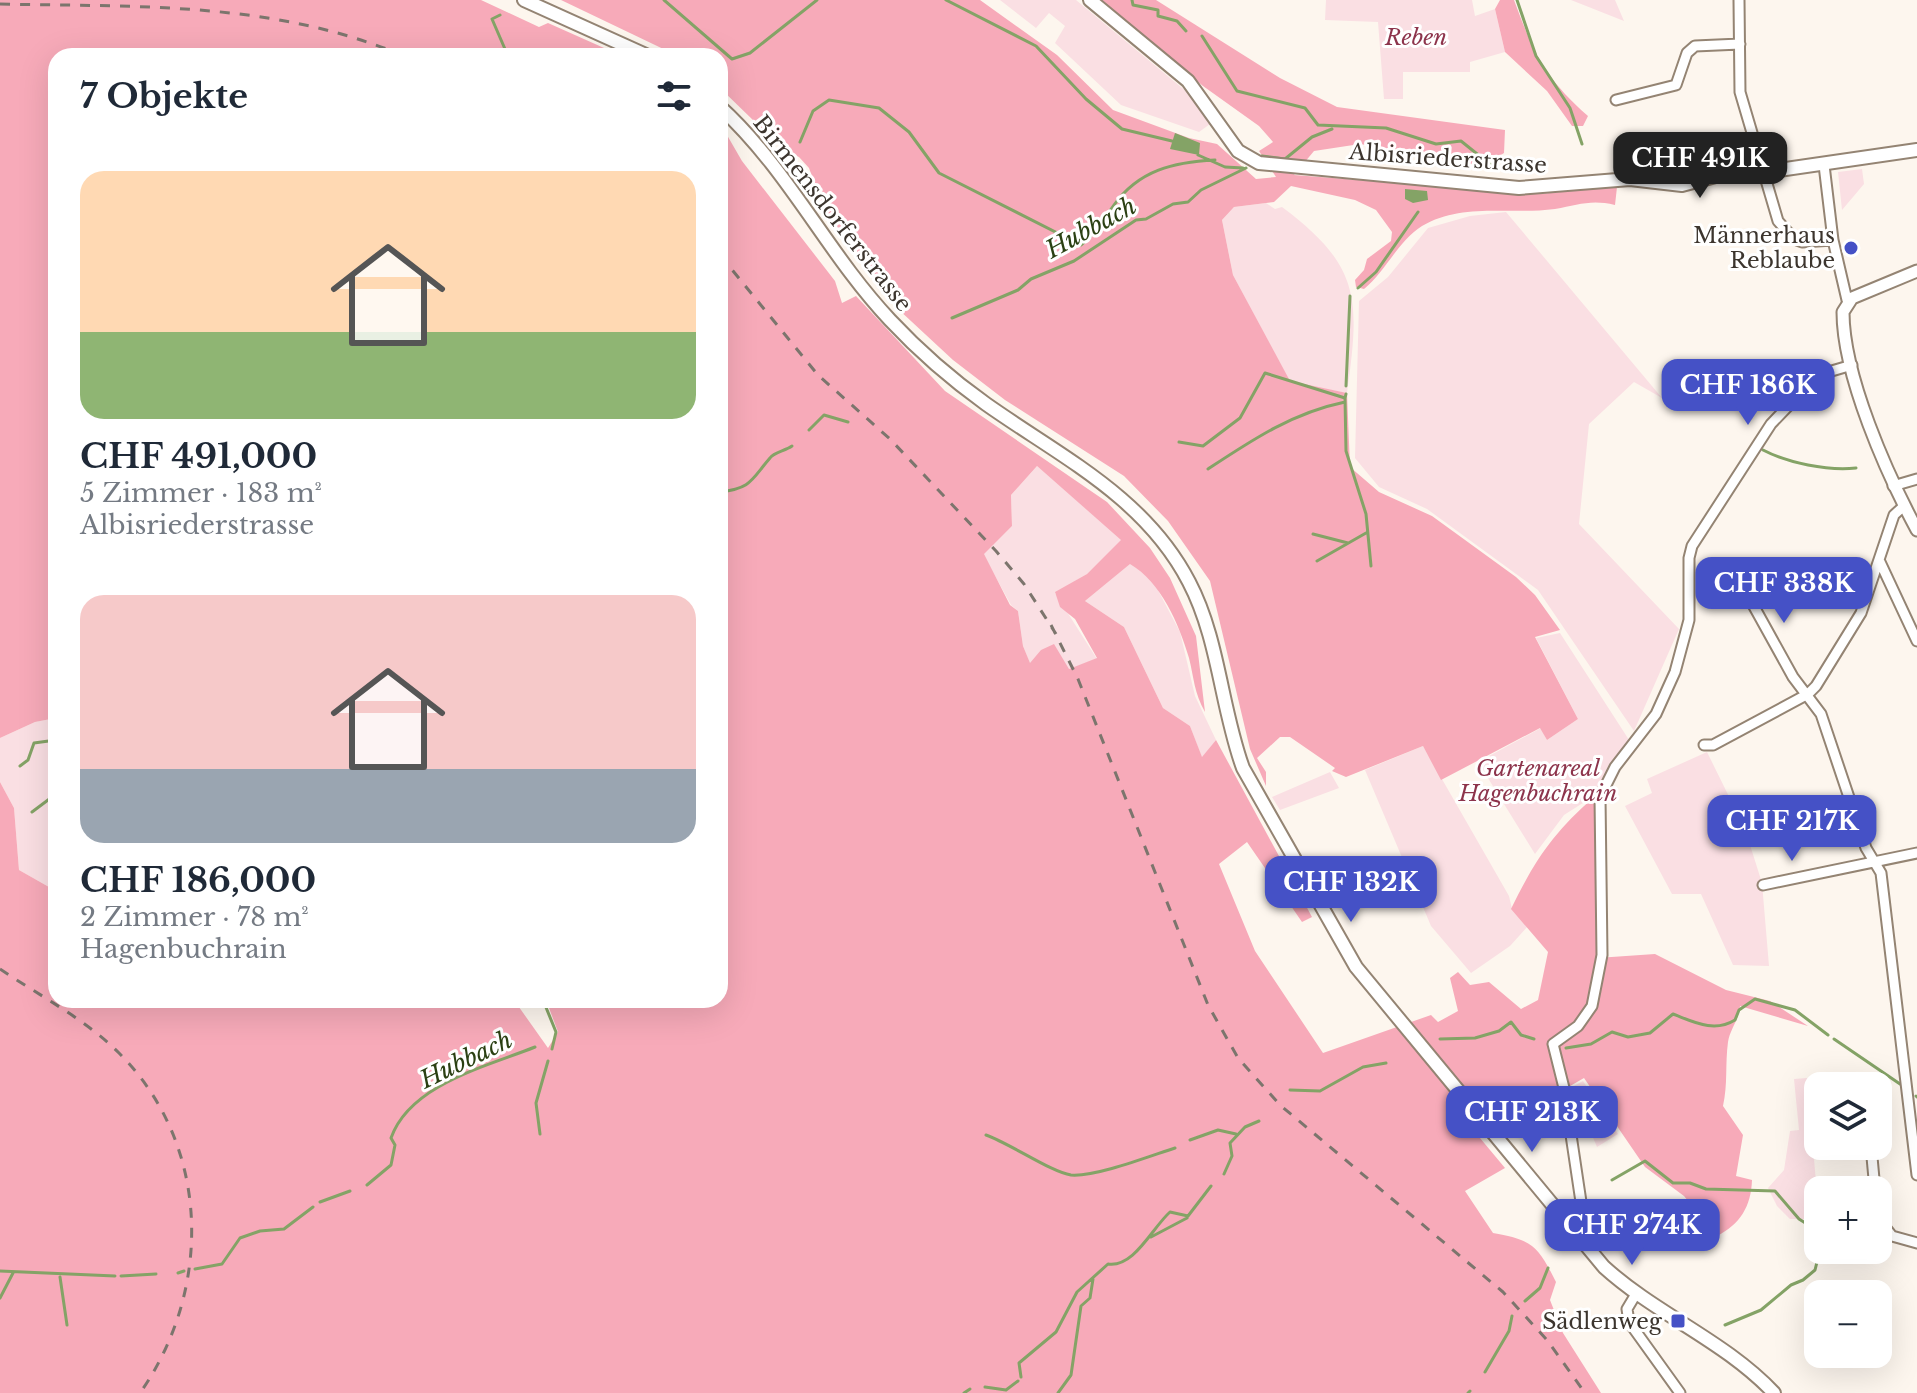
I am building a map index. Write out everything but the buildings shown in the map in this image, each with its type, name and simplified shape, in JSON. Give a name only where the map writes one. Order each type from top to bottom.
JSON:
[{"type":"main road","points":[[524,0],[630,48]]},
{"type":"main road","name":"Albisriederstrasse","points":[[1090,0],[1188,81],[1238,151],[1259,163],[1519,188],[1630,179],[1682,185],[1723,174],[1824,165],[1917,150]]},
{"type":"main road","name":"Birmensdorferstrasse","points":[[728,115],[762,148],[857,281],[921,352],[987,404],[1115,491],[1169,548],[1190,584],[1205,622],[1243,768],[1339,939],[1375,992],[1604,1267],[1636,1294],[1731,1355],[1774,1393]]},
{"type":"street","points":[[1739,0],[1740,92],[1783,229],[1802,242],[1833,240]]},
{"type":"street","points":[[1616,100],[1676,85],[1687,53],[1695,46],[1740,44]]},
{"type":"street","points":[[1824,165],[1833,240],[1847,300],[1843,324],[1852,365],[1864,410],[1893,486],[1917,530]]},
{"type":"street","points":[[1847,300],[1917,271]]},
{"type":"street","points":[[1576,1236],[1584,1222],[1564,1088],[1553,1044],[1588,1015],[1598,981],[1602,949],[1600,797],[1615,767],[1656,714],[1675,672],[1689,620],[1689,558],[1698,535],[1771,424],[1818,375],[1852,365]]},
{"type":"street","points":[[1893,486],[1917,479]]},
{"type":"street","points":[[1704,745],[1713,745],[1808,694],[1861,613],[1894,515],[1904,506]]},
{"type":"street","points":[[1880,562],[1917,641]]},
{"type":"street","points":[[1736,574],[1793,677],[1821,714],[1866,848],[1881,873],[1917,1175]]},
{"type":"street","points":[[1763,885],[1917,853]]},
{"type":"street","points":[[1905,1069],[1917,1067]]},
{"type":"street","points":[[1892,1236],[1917,1243]]},
{"type":"street","points":[[1636,1294],[1627,1309],[1629,1322],[1680,1393]]},
{"type":"green space","points":[[1000,0],[1076,0],[1187,92],[1201,106],[1210,124],[1199,132],[1121,105],[1055,43],[1065,26],[1049,13],[1036,28]]},
{"type":"green space","name":"Reben","points":[[1326,0],[1472,0],[1475,16],[1495,9],[1505,52],[1470,62],[1470,72],[1403,72],[1403,99],[1384,99],[1378,22],[1325,20]]},
{"type":"green space","points":[[1571,0],[1615,0],[1624,21]]},
{"type":"green space","points":[[1862,169],[1864,184],[1842,210],[1838,172]]},
{"type":"green space","points":[[1266,203],[1275,209],[1282,207],[1308,228],[1341,267],[1353,308],[1347,393],[1290,382],[1233,275],[1222,220],[1234,207]]},
{"type":"green space","points":[[1506,212],[1662,398],[1634,382],[1589,424],[1579,524],[1679,629],[1634,731],[1538,590],[1427,509],[1379,487],[1355,458],[1359,301],[1388,277],[1428,228],[1470,216]]},
{"type":"green space","points":[[1037,466],[1122,540],[1087,574],[1055,593],[1097,659],[1069,669],[1030,664],[1023,646],[1018,611],[1011,605],[983,554],[1012,526],[1011,495]]},
{"type":"green space","points":[[1131,563],[1150,575],[1180,632],[1195,696],[1216,740],[1202,758],[1190,726],[1163,708],[1124,627],[1085,601]]},
{"type":"green space","name":"Gartenareal Hagenbuchrain","points":[[1560,633],[1631,743],[1597,794],[1564,815],[1535,854],[1478,762],[1541,728],[1547,740],[1578,719],[1536,638]]},
{"type":"green space","points":[[48,720],[48,886],[19,870],[14,808],[0,782],[0,738]]},
{"type":"green space","points":[[1423,746],[1509,896],[1512,909],[1528,926],[1510,946],[1471,973],[1431,926],[1365,770]]},
{"type":"green space","points":[[1707,752],[1745,829],[1762,883],[1769,966],[1733,965],[1701,894],[1672,894],[1625,806],[1652,793],[1647,779]]},
{"type":"green space","points":[[1330,772],[1339,788],[1280,810],[1272,797]]},
{"type":"green space","points":[[1804,1078],[1804,1160],[1814,1160],[1815,1176],[1804,1176],[1804,1219],[1790,1219],[1777,1206],[1768,1188],[1784,1170],[1790,1131],[1799,1130],[1794,1079]]},
{"type":"green space","points":[[1583,1081],[1618,1134],[1597,1147],[1588,1126],[1577,1131],[1568,1089]]},
{"type":"shaded area","points":[[0,0],[481,0],[539,27],[548,23],[604,48],[48,48],[48,720],[0,738]]},
{"type":"shaded area","points":[[561,0],[980,0],[1057,55],[1113,110],[1189,138],[1217,144],[1256,179],[1276,177],[1259,151],[1273,142],[1259,126],[1203,86],[1102,0],[1156,0],[1280,78],[1337,107],[1505,130],[1504,153],[1483,166],[1360,144],[1314,151],[1294,175],[1538,194],[1617,187],[1615,205],[1592,203],[1555,209],[1470,212],[1437,219],[1414,232],[1364,289],[1356,287],[1355,280],[1364,270],[1367,259],[1391,241],[1392,232],[1376,210],[1355,200],[1291,186],[1274,202],[1234,207],[1222,220],[1233,275],[1290,381],[1347,393],[1350,467],[1379,492],[1432,516],[1516,577],[1535,595],[1560,630],[1535,637],[1578,719],[1547,740],[1540,728],[1441,780],[1423,746],[1346,777],[1332,771],[1335,768],[1290,737],[1280,737],[1257,758],[1266,772],[1266,786],[1250,749],[1210,581],[1168,521],[1124,476],[1005,400],[953,360],[898,309],[839,231],[821,201],[809,168],[799,157],[785,151],[728,96],[728,48],[661,48]]},
{"type":"shaded area","points":[[1500,0],[1514,0],[1542,64],[1588,116],[1583,126],[1572,126],[1547,91],[1505,52],[1495,9]]},
{"type":"shaded area","points":[[1175,133],[1200,143],[1199,155],[1170,149]]},
{"type":"shaded area","points":[[728,137],[742,161],[835,281],[842,303],[856,296],[945,391],[1107,502],[1150,548],[1170,578],[1196,636],[1205,712],[1174,618],[1160,593],[1141,572],[1130,564],[1085,601],[1124,627],[1163,708],[1190,726],[1202,757],[1216,740],[1312,917],[1302,922],[1247,842],[1219,864],[1255,951],[1323,1053],[1431,1015],[1438,1022],[1458,1011],[1450,978],[1458,972],[1470,985],[1489,982],[1521,1009],[1538,1000],[1548,952],[1511,909],[1546,848],[1594,797],[1599,866],[1597,958],[1655,954],[1726,990],[1770,1001],[1808,1026],[1740,1006],[1728,1042],[1723,1106],[1743,1135],[1736,1176],[1752,1180],[1751,1190],[1743,1214],[1717,1236],[1684,1196],[1645,1167],[1584,1078],[1480,1138],[1505,1168],[1465,1191],[1493,1233],[1526,1242],[1544,1260],[1556,1282],[1550,1300],[1563,1333],[1601,1393],[0,1393],[0,782],[14,808],[19,870],[48,886],[48,1008],[520,1008],[548,1048],[558,1032],[549,1008],[728,1008]],"holes":[[[1037,466],[1121,540],[1087,574],[1055,592],[1060,607],[1075,619],[1097,658],[1069,669],[1054,644],[1041,650],[1030,663],[1023,646],[1018,611],[1010,605],[984,554],[1012,526],[1011,495]]]},
{"type":"shaded area","points":[[1405,189],[1427,191],[1428,200],[1413,203],[1405,199]]},
{"type":"waterway","points":[[664,0],[719,48]]},
{"type":"waterway","points":[[728,56],[732,59],[750,53],[817,0]]},
{"type":"waterway","points":[[946,0],[1036,46],[1086,99],[1122,129],[1172,141]]},
{"type":"waterway","points":[[1132,0],[1133,5],[1158,10],[1158,16],[1177,21],[1186,31]]},
{"type":"waterway","points":[[1517,0],[1536,56],[1570,108],[1582,144]]},
{"type":"waterway","points":[[500,15],[492,19],[505,48]]},
{"type":"waterway","name":"Hubbach","points":[[1202,36],[1237,91],[1305,108],[1318,125],[1386,128],[1436,144],[1461,141],[1497,170]]},
{"type":"waterway","points":[[800,142],[813,111],[829,100],[879,108],[909,132],[939,173],[1081,245],[1124,193],[1146,176],[1172,166],[1215,160]]},
{"type":"waterway","name":"Hubbach","points":[[1262,156],[1285,159],[1312,137],[1332,129]]},
{"type":"waterway","points":[[1198,155],[1225,167],[1243,168]]},
{"type":"waterway","name":"Hubbach","points":[[952,318],[1018,290],[1031,279],[1074,261],[1136,220],[1146,219],[1173,204],[1188,202],[1201,190],[1246,168]]},
{"type":"waterway","points":[[1358,288],[1376,272],[1418,212]]},
{"type":"waterway","points":[[1346,386],[1350,296]]},
{"type":"waterway","points":[[1179,442],[1203,446],[1240,418],[1265,373],[1345,398],[1346,394]]},
{"type":"waterway","points":[[1345,398],[1346,451],[1366,514],[1371,566]]},
{"type":"waterway","points":[[1208,469],[1290,420],[1345,402]]},
{"type":"waterway","name":"Hubbach","points":[[809,430],[824,415],[848,422]]},
{"type":"waterway","name":"Hubbach","points":[[728,491],[745,485],[772,456],[792,446]]},
{"type":"waterway","points":[[1763,450],[1808,465],[1856,468]]},
{"type":"waterway","points":[[1317,561],[1366,533]]},
{"type":"waterway","points":[[1313,534],[1348,543]]},
{"type":"waterway","points":[[20,766],[28,760],[34,743],[48,741]]},
{"type":"waterway","points":[[32,812],[48,800]]},
{"type":"waterway","points":[[1566,1048],[1591,1044],[1612,1032],[1628,1037],[1650,1033],[1673,1014],[1704,1025],[1727,1024],[1735,1020],[1739,1010],[1755,999],[1795,1010],[1828,1035]]},
{"type":"waterway","name":"Hubbach","points":[[546,1008],[556,1032],[552,1049]]},
{"type":"waterway","points":[[1440,1039],[1475,1038],[1499,1031],[1511,1022],[1521,1035],[1534,1039]]},
{"type":"waterway","points":[[1834,1039],[1900,1084]]},
{"type":"waterway","name":"Hubbach","points":[[367,1185],[391,1165],[395,1145],[391,1138],[401,1119],[415,1104],[452,1079],[535,1047]]},
{"type":"waterway","name":"Hubbach","points":[[540,1134],[536,1103],[548,1061]]},
{"type":"waterway","points":[[1290,1090],[1320,1091],[1363,1067],[1386,1063]]},
{"type":"waterway","points":[[1224,1174],[1232,1156],[1230,1143],[1245,1127],[1259,1121]]},
{"type":"waterway","points":[[1190,1140],[1218,1130],[1236,1134]]},
{"type":"waterway","points":[[986,1135],[1071,1175],[1108,1169],[1175,1148]]},
{"type":"waterway","points":[[1612,1180],[1645,1161],[1673,1183],[1690,1183],[1706,1189],[1775,1191],[1804,1222]]},
{"type":"waterway","points":[[1021,1377],[1019,1363],[1056,1332],[1077,1292],[1108,1264],[1117,1264],[1134,1254],[1170,1212],[1188,1216],[1211,1186]]},
{"type":"waterway","name":"Hubbach","points":[[320,1202],[350,1191]]},
{"type":"waterway","name":"Hubbach","points":[[195,1269],[222,1264],[240,1238],[260,1231],[284,1229],[313,1207]]},
{"type":"waterway","points":[[1151,1237],[1187,1218]]},
{"type":"waterway","points":[[1725,1325],[1761,1310],[1791,1285],[1803,1280],[1815,1270],[1816,1264]]},
{"type":"waterway","points":[[1525,1301],[1540,1288],[1548,1268]]},
{"type":"waterway","name":"Hubbach","points":[[0,1271],[115,1276]]},
{"type":"waterway","name":"Hubbach","points":[[178,1273],[184,1271]]},
{"type":"waterway","points":[[0,1298],[13,1273]]},
{"type":"waterway","name":"Hubbach","points":[[121,1276],[156,1274]]},
{"type":"waterway","points":[[60,1277],[67,1325]]},
{"type":"waterway","points":[[1058,1393],[1071,1375],[1081,1306],[1090,1298],[1093,1279]]},
{"type":"waterway","points":[[1485,1372],[1509,1331],[1512,1316]]},
{"type":"waterway","points":[[985,1387],[1006,1390],[1018,1381]]},
{"type":"waterway","points":[[964,1393],[970,1389]]},
{"type":"railway","points":[[0,4],[205,10],[305,25],[382,48]]},
{"type":"railway","points":[[728,265],[818,375],[890,439],[996,551],[1024,584],[1056,634]]},
{"type":"railway","points":[[1051,625],[1078,679],[1208,1005],[1238,1058],[1280,1105],[1503,1292],[1547,1340],[1585,1393]]},
{"type":"railway","points":[[0,969],[48,1000]]},
{"type":"railway","points":[[60,1008],[106,1041],[149,1090],[171,1130],[185,1174],[191,1218],[190,1264],[180,1309],[164,1352],[140,1393]]},
{"type":"place","name":"Männerhaus Reblaube","points":[[1851,248]]},
{"type":"place","name":"Sädlenweg","points":[[1678,1321]]}]
